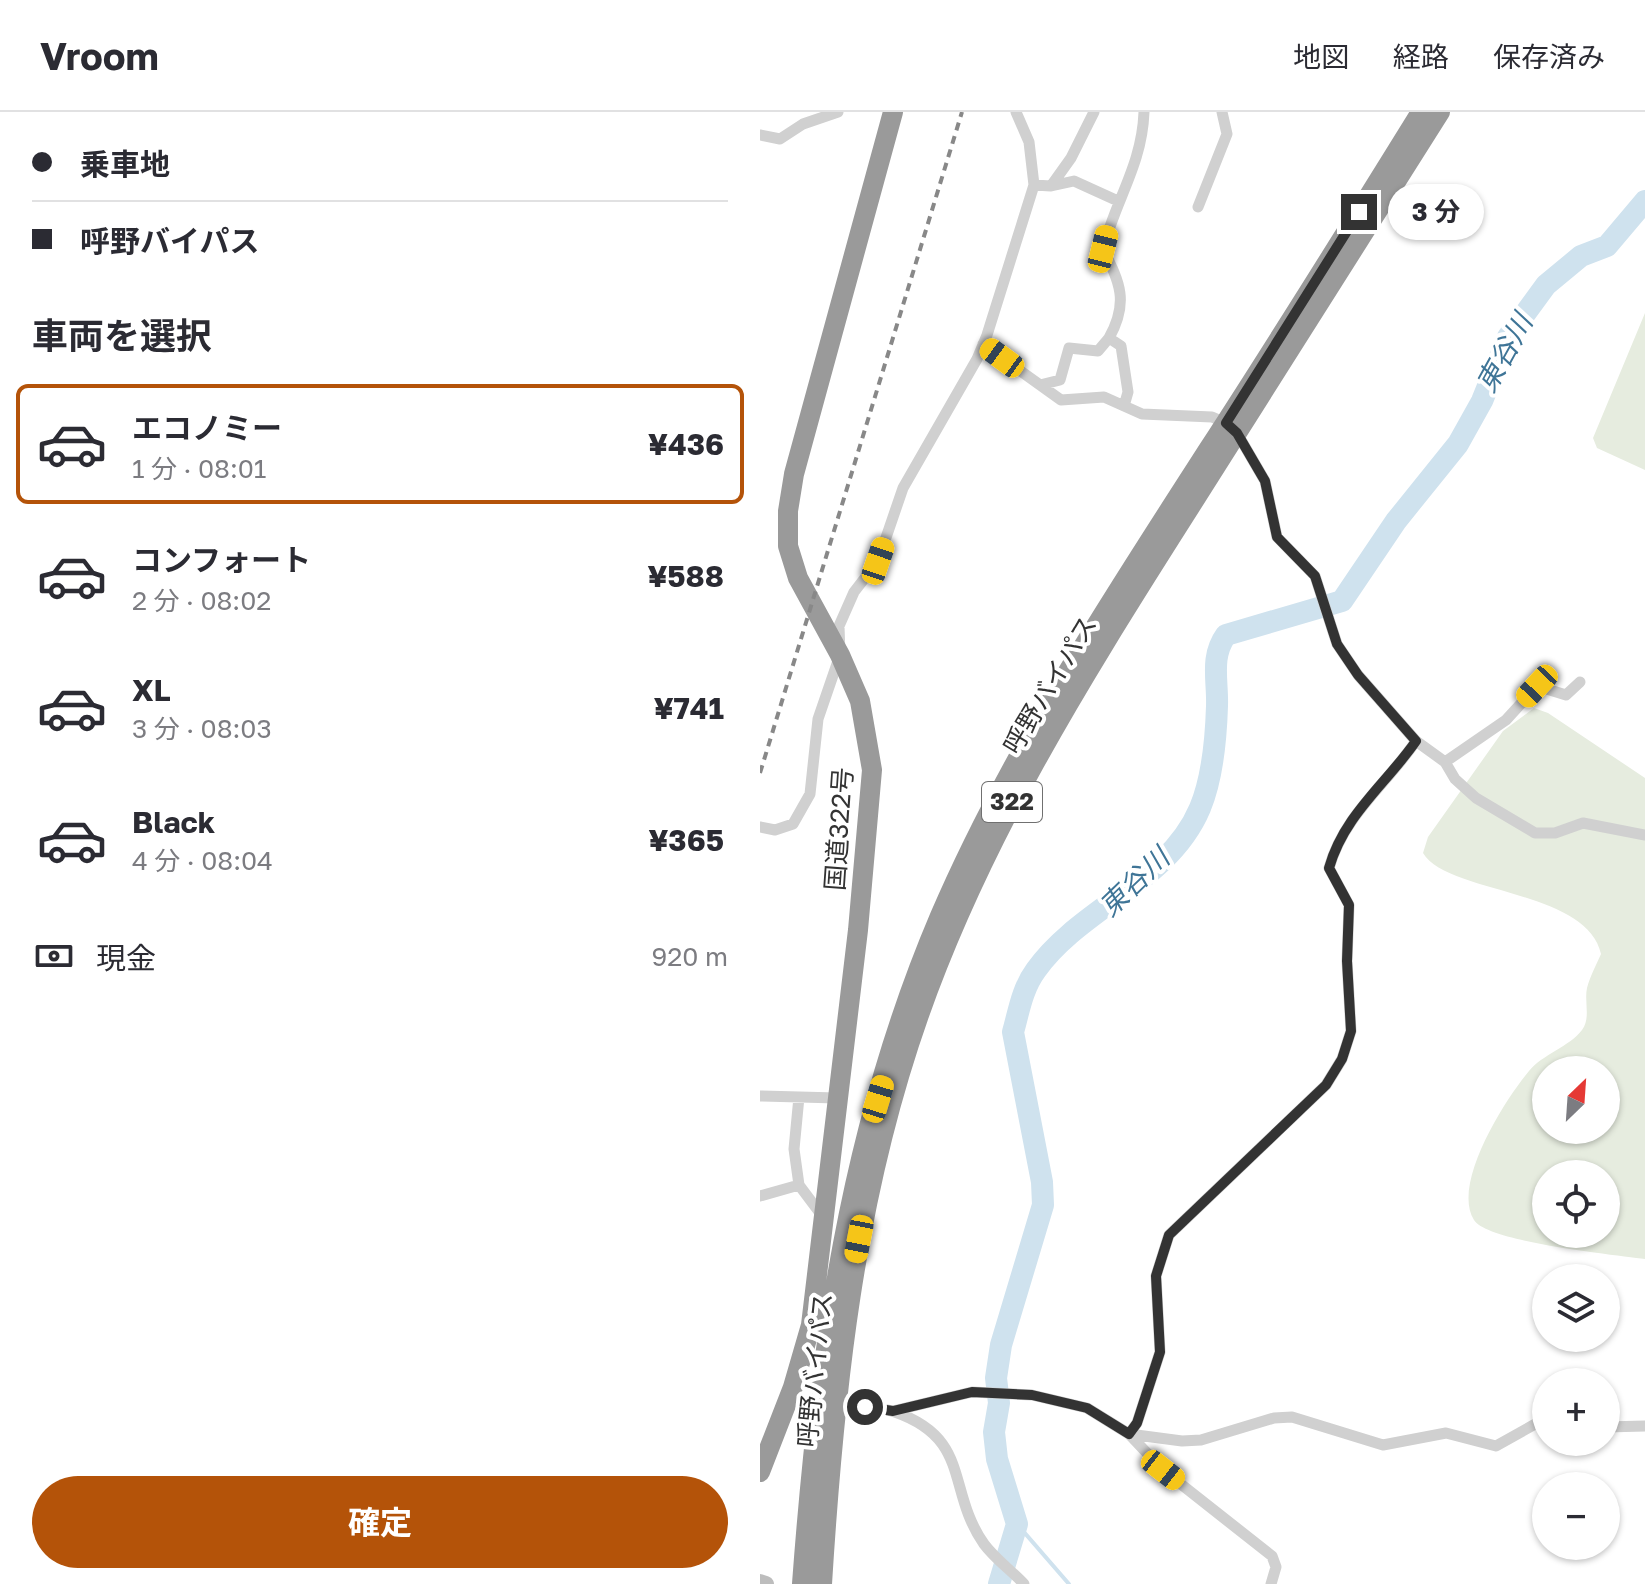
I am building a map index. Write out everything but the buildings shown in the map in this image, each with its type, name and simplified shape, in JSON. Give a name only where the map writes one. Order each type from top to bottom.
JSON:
[{"type":"highway","name":"国道322号","points":[[760,1472],[793,1387],[811,1325],[826,1221],[837,1098],[858,930],[872,770],[860,701],[840,655],[798,578],[788,546],[788,511],[794,474],[893,112]]},
{"type":"highway","name":"呼野バイパス","points":[[1231,428],[1421,112]]},
{"type":"highway","name":"呼野バイパス","points":[[802,1584],[827,1398],[842,1245],[869,1128],[900,1027],[940,917],[1030,735],[1128,574],[1231,428],[1440,112]]},
{"type":"highway","name":"呼野バイパス","points":[[822,1584],[827,1398]]},
{"type":"street","points":[[760,135],[780,139],[803,124],[838,112]]},
{"type":"street","points":[[760,827],[775,830],[793,824],[810,794],[818,719],[840,655],[839,626],[854,592],[878,561],[903,488],[983,344],[1034,185],[1029,142],[1016,112]]},
{"type":"street","points":[[1051,186],[1071,158],[1094,112]]},
{"type":"street","points":[[1040,385],[1060,380],[1069,348],[1098,351],[1121,316],[1119,282],[1103,249],[1118,201],[1132,178],[1143,138],[1144,112]]},
{"type":"street","points":[[1198,207],[1227,134],[1222,112]]},
{"type":"street","points":[[1034,185],[1051,186],[1074,181],[1118,201]]},
{"type":"street","points":[[1109,338],[1121,346],[1128,392],[1124,406]]},
{"type":"street","points":[[983,344],[1061,400],[1104,397],[1142,414],[1212,417],[1231,428],[1265,481],[1277,537],[1315,576],[1322,590],[1337,644],[1358,675],[1416,741],[1445,762],[1455,779],[1476,798],[1535,833],[1555,833],[1583,823],[1645,835]]},
{"type":"street","points":[[1445,762],[1506,720],[1537,686],[1566,695],[1580,682]]},
{"type":"street","points":[[1129,1434],[1137,1423],[1160,1352],[1156,1276],[1169,1235],[1326,1085],[1342,1059],[1351,1031],[1347,961],[1349,905],[1329,868],[1336,844],[1358,808],[1395,772],[1416,741]]},
{"type":"street","points":[[760,1096],[837,1098]]},
{"type":"street","points":[[799,1097],[794,1149],[799,1185],[826,1221]]},
{"type":"street","points":[[760,1196],[799,1185]]},
{"type":"street","points":[[893,1411],[972,1392],[1032,1395],[1087,1408],[1129,1434],[1163,1470],[1272,1556],[1276,1567],[1271,1584]]},
{"type":"street","points":[[827,1398],[893,1411],[939,1437],[951,1453],[963,1501],[985,1545],[1024,1584]]},
{"type":"street","points":[[1129,1434],[1182,1441],[1201,1440],[1274,1418],[1292,1417],[1383,1445],[1446,1433],[1496,1446],[1532,1426]]},
{"type":"street","points":[[1620,1427],[1645,1426]]},
{"type":"street","points":[[760,1582],[766,1584]]},
{"type":"shaded area","points":[[1645,313],[1645,470],[1597,448],[1593,438]]},
{"type":"shaded area","points":[[1534,708],[1548,713],[1645,778],[1645,1259],[1568,1248],[1620,1248],[1620,1160],[1532,1160],[1532,1242],[1502,1235],[1474,1220],[1469,1204],[1475,1164],[1495,1121],[1532,1069],[1532,1144],[1620,1144],[1620,1056],[1547,1056],[1570,1041],[1585,1025],[1587,988],[1601,954],[1590,933],[1571,917],[1545,904],[1459,877],[1437,866],[1423,853],[1428,837],[1503,731]]},
{"type":"waterway","name":"東谷川","points":[[999,1584],[1017,1524],[997,1459],[994,1432],[999,1403],[996,1378],[1001,1345],[1043,1205],[1042,1182],[1013,1032],[1027,985],[1054,948],[1146,875],[1186,834],[1200,808],[1211,771],[1217,719],[1216,661],[1226,635],[1342,601],[1396,521],[1458,444],[1482,401],[1508,337],[1546,285],[1581,256],[1607,246],[1645,201]]},
{"type":"waterway","points":[[1017,1524],[1069,1584]]},
{"type":"railway","points":[[760,773],[962,112]]},
{"type":"route","points":[[865,1407],[893,1411],[934,1404],[972,1392],[1032,1395],[1087,1408],[1129,1434],[1137,1423],[1160,1352],[1155,1289],[1163,1247],[1169,1235],[1253,1159],[1326,1085],[1342,1059],[1351,1031],[1347,961],[1349,905],[1329,868],[1336,844],[1358,808],[1395,772],[1416,741],[1358,675],[1337,644],[1315,576],[1277,537],[1265,481],[1237,433],[1226,423],[1359,212]]}]
